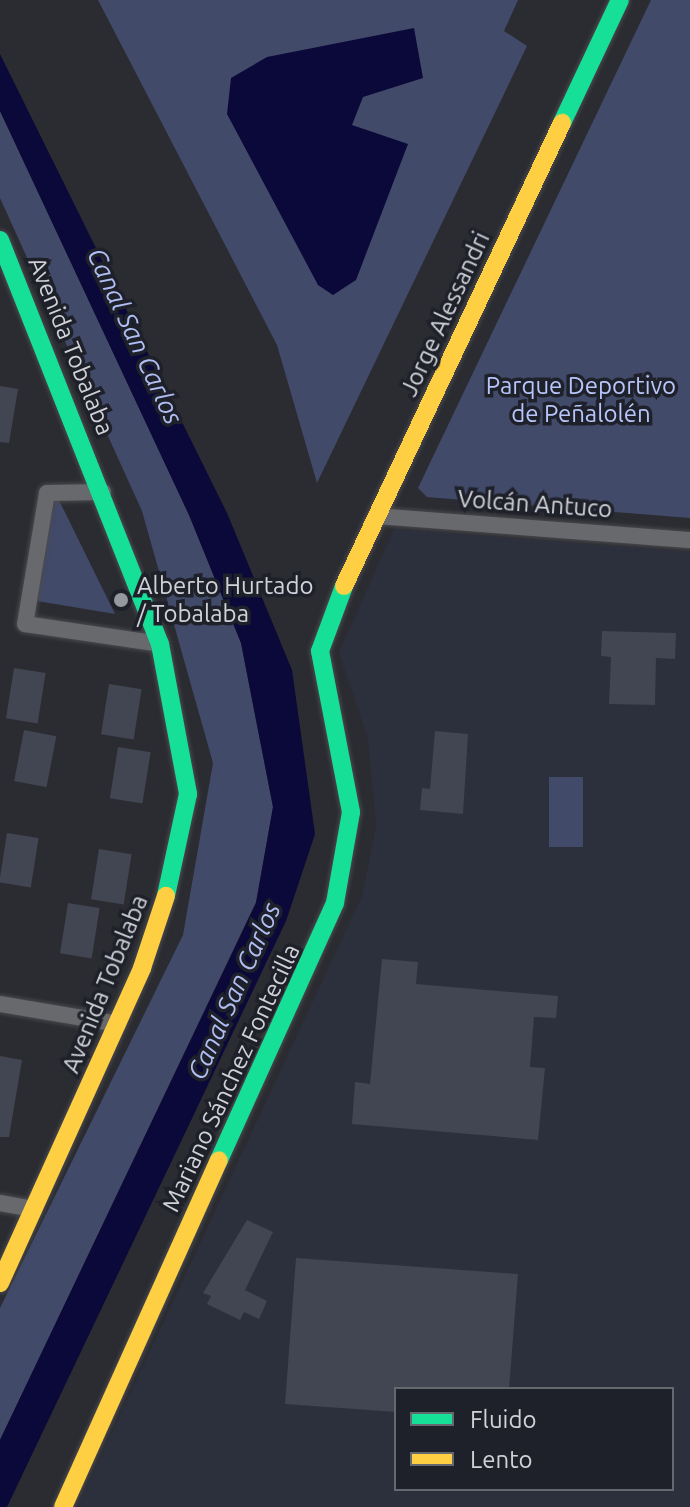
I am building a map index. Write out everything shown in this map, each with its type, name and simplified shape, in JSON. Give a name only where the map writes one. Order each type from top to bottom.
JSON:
[{"type":"street","name":"Jorge Alessandri","points":[[320,651],[376,516],[620,0]]},
{"type":"street","name":"Avenida Tobalaba","points":[[0,240],[103,492],[160,644],[187,813],[167,898],[118,1024],[0,1283]]},
{"type":"street","points":[[103,492],[47,493],[25,624],[160,644]]},
{"type":"street","name":"Volcán Antuco","points":[[376,516],[690,540]]},
{"type":"street","name":"Mariano Sánchez Fontecilla","points":[[63,1507],[335,903],[350,792],[320,651]]},
{"type":"street","points":[[0,1004],[118,1024]]},
{"type":"street","points":[[0,1203],[34,1209]]},
{"type":"shaded area","points":[[394,529],[690,552],[690,1507],[77,1507],[362,896],[376,826],[368,739],[339,653]]},
{"type":"green space","points":[[98,0],[518,0],[504,31],[527,46],[317,483],[277,345]]},
{"type":"green space","name":"Parque Deportivo de Peñalolén","points":[[651,0],[690,0],[690,518],[427,497],[418,488]]},
{"type":"green space","points":[[0,111],[189,515],[241,643],[273,807],[256,902],[0,1440],[0,1308],[183,935],[213,763],[142,511],[0,198]]},
{"type":"green space","points":[[55,492],[115,614],[37,601]]},
{"type":"green space","points":[[549,777],[583,777],[583,847],[549,847]]},
{"type":"water","points":[[414,28],[423,78],[363,97],[352,125],[408,144],[356,280],[333,295],[318,285],[227,114],[231,78],[267,57]]},
{"type":"water","name":"Canal San Carlos","points":[[0,54],[227,513],[292,670],[315,834],[286,921],[7,1507],[0,1507],[0,1440],[256,903],[273,807],[241,643],[189,515],[0,111]]},
{"type":"building","points":[[0,386],[18,389],[9,443],[0,442]]},
{"type":"building","points":[[602,631],[676,633],[675,659],[656,658],[655,705],[609,704],[611,657],[601,656]]},
{"type":"building","points":[[14,668],[46,673],[38,723],[6,718]]},
{"type":"building","points":[[109,684],[142,689],[134,740],[101,734]]},
{"type":"building","points":[[24,730],[56,736],[46,787],[14,781]]},
{"type":"building","points":[[435,731],[468,734],[463,814],[420,810],[422,788],[430,789]]},
{"type":"building","points":[[118,747],[151,752],[142,804],[110,798]]},
{"type":"building","points":[[7,833],[39,838],[31,887],[0,883]]},
{"type":"building","points":[[99,849],[132,854],[124,905],[91,899]]},
{"type":"building","points":[[68,903],[100,908],[92,958],[60,953]]},
{"type":"building","points":[[382,959],[418,962],[416,984],[558,996],[556,1018],[534,1017],[530,1067],[545,1068],[538,1140],[352,1124],[355,1082],[370,1084]]},
{"type":"building","points":[[0,1056],[22,1060],[9,1137],[0,1137]]},
{"type":"building","points":[[247,1220],[273,1232],[245,1290],[267,1301],[259,1319],[244,1312],[240,1320],[207,1304],[211,1296],[203,1293]]},
{"type":"building","points":[[296,1258],[518,1274],[509,1387],[394,1387],[394,1412],[285,1404]]},
{"type":"traffic: fast","points":[[562,123],[620,0]]},
{"type":"traffic: fast","points":[[0,240],[160,644],[188,794],[166,896]]},
{"type":"traffic: fast","points":[[219,1160],[335,903],[351,812],[320,651],[344,586]]},
{"type":"traffic: slow","points":[[344,586],[562,123]]},
{"type":"traffic: slow","points":[[0,1283],[142,968],[166,896]]},
{"type":"traffic: slow","points":[[63,1507],[219,1160]]},
{"type":"place","name":"Alberto Hurtado / Tobalaba","points":[[121,600]]}]
